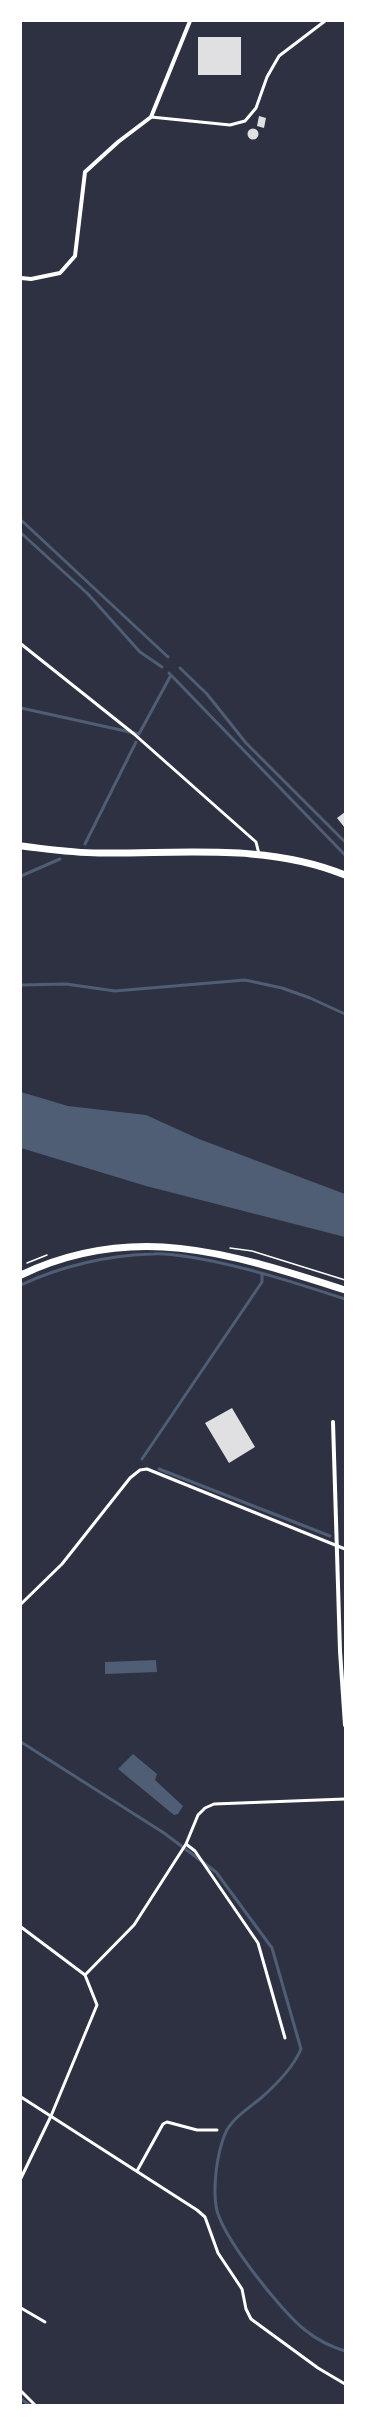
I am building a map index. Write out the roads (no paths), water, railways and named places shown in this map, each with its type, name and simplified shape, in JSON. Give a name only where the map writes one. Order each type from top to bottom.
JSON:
[{"type":"street","points":[[21,278],[31,280],[60,272],[75,256],[85,172],[118,142],[151,117],[190,21]]},
{"type":"street","points":[[21,846],[77,853],[209,851],[259,854],[325,867],[345,875]]},
{"type":"street","points":[[21,1274],[44,1264],[90,1250],[136,1246],[191,1248],[266,1264],[345,1290]]},
{"type":"street","points":[[333,1422],[338,1546],[340,1651],[345,1725]]},
{"type":"lane","points":[[151,117],[230,125],[245,121],[256,108],[267,77],[279,56],[325,21]]},
{"type":"lane","points":[[21,644],[134,734],[256,842],[259,854]]},
{"type":"lane","points":[[21,1604],[62,1564],[130,1478],[140,1470],[147,1469],[345,1549]]},
{"type":"lane","points":[[340,1651],[345,1651]]},
{"type":"lane","points":[[85,1975],[134,1925],[186,1844],[198,1815],[205,1808],[214,1804],[345,1799]]},
{"type":"lane","points":[[186,1844],[195,1851],[258,1943],[285,2038]]},
{"type":"lane","points":[[21,1927],[85,1975],[97,2005],[51,2116],[21,2178]]},
{"type":"lane","points":[[21,2097],[198,2210],[205,2218],[218,2253],[242,2289],[246,2309],[252,2319],[318,2368],[345,2384]]},
{"type":"lane","points":[[137,2171],[163,2124],[167,2122],[197,2130],[216,2130]]},
{"type":"lane","points":[[21,2308],[45,2322]]},
{"type":"lane","points":[[21,2390],[35,2405]]},
{"type":"water","points":[[21,1092],[68,1106],[146,1115],[199,1139],[345,1194],[345,1237],[146,1186],[21,1148]]},
{"type":"water","points":[[156,1660],[157,1672],[105,1674],[105,1662]]},
{"type":"water","points":[[133,1754],[157,1774],[155,1780],[183,1806],[178,1814],[174,1815],[118,1769]]},
{"type":"waterway","points":[[21,520],[168,657]]},
{"type":"waterway","points":[[21,533],[88,594],[140,652],[162,667]]},
{"type":"waterway","points":[[180,668],[207,694],[246,743],[345,842]]},
{"type":"waterway","points":[[169,673],[345,855]]},
{"type":"waterway","points":[[21,708],[139,734],[171,675]]},
{"type":"waterway","points":[[85,844],[136,742]]},
{"type":"waterway","points":[[21,876],[60,859]]},
{"type":"waterway","points":[[21,985],[66,984],[115,991],[245,980],[282,988],[310,998],[345,1014]]},
{"type":"waterway","points":[[21,1285],[52,1272],[102,1259],[136,1255],[164,1254],[196,1258],[234,1266],[290,1281],[345,1299]]},
{"type":"waterway","points":[[142,1459],[262,1282],[262,1273]]},
{"type":"waterway","points":[[159,1469],[330,1536]]},
{"type":"waterway","points":[[21,1742],[164,1833],[216,1872],[272,1948],[301,2049],[294,2063],[279,2081],[231,2123],[225,2134],[216,2169],[216,2206],[220,2219],[228,2235],[253,2272],[282,2307],[309,2333],[324,2342],[345,2351]]},
{"type":"waterway","points":[[21,2399],[29,2405]]}]
